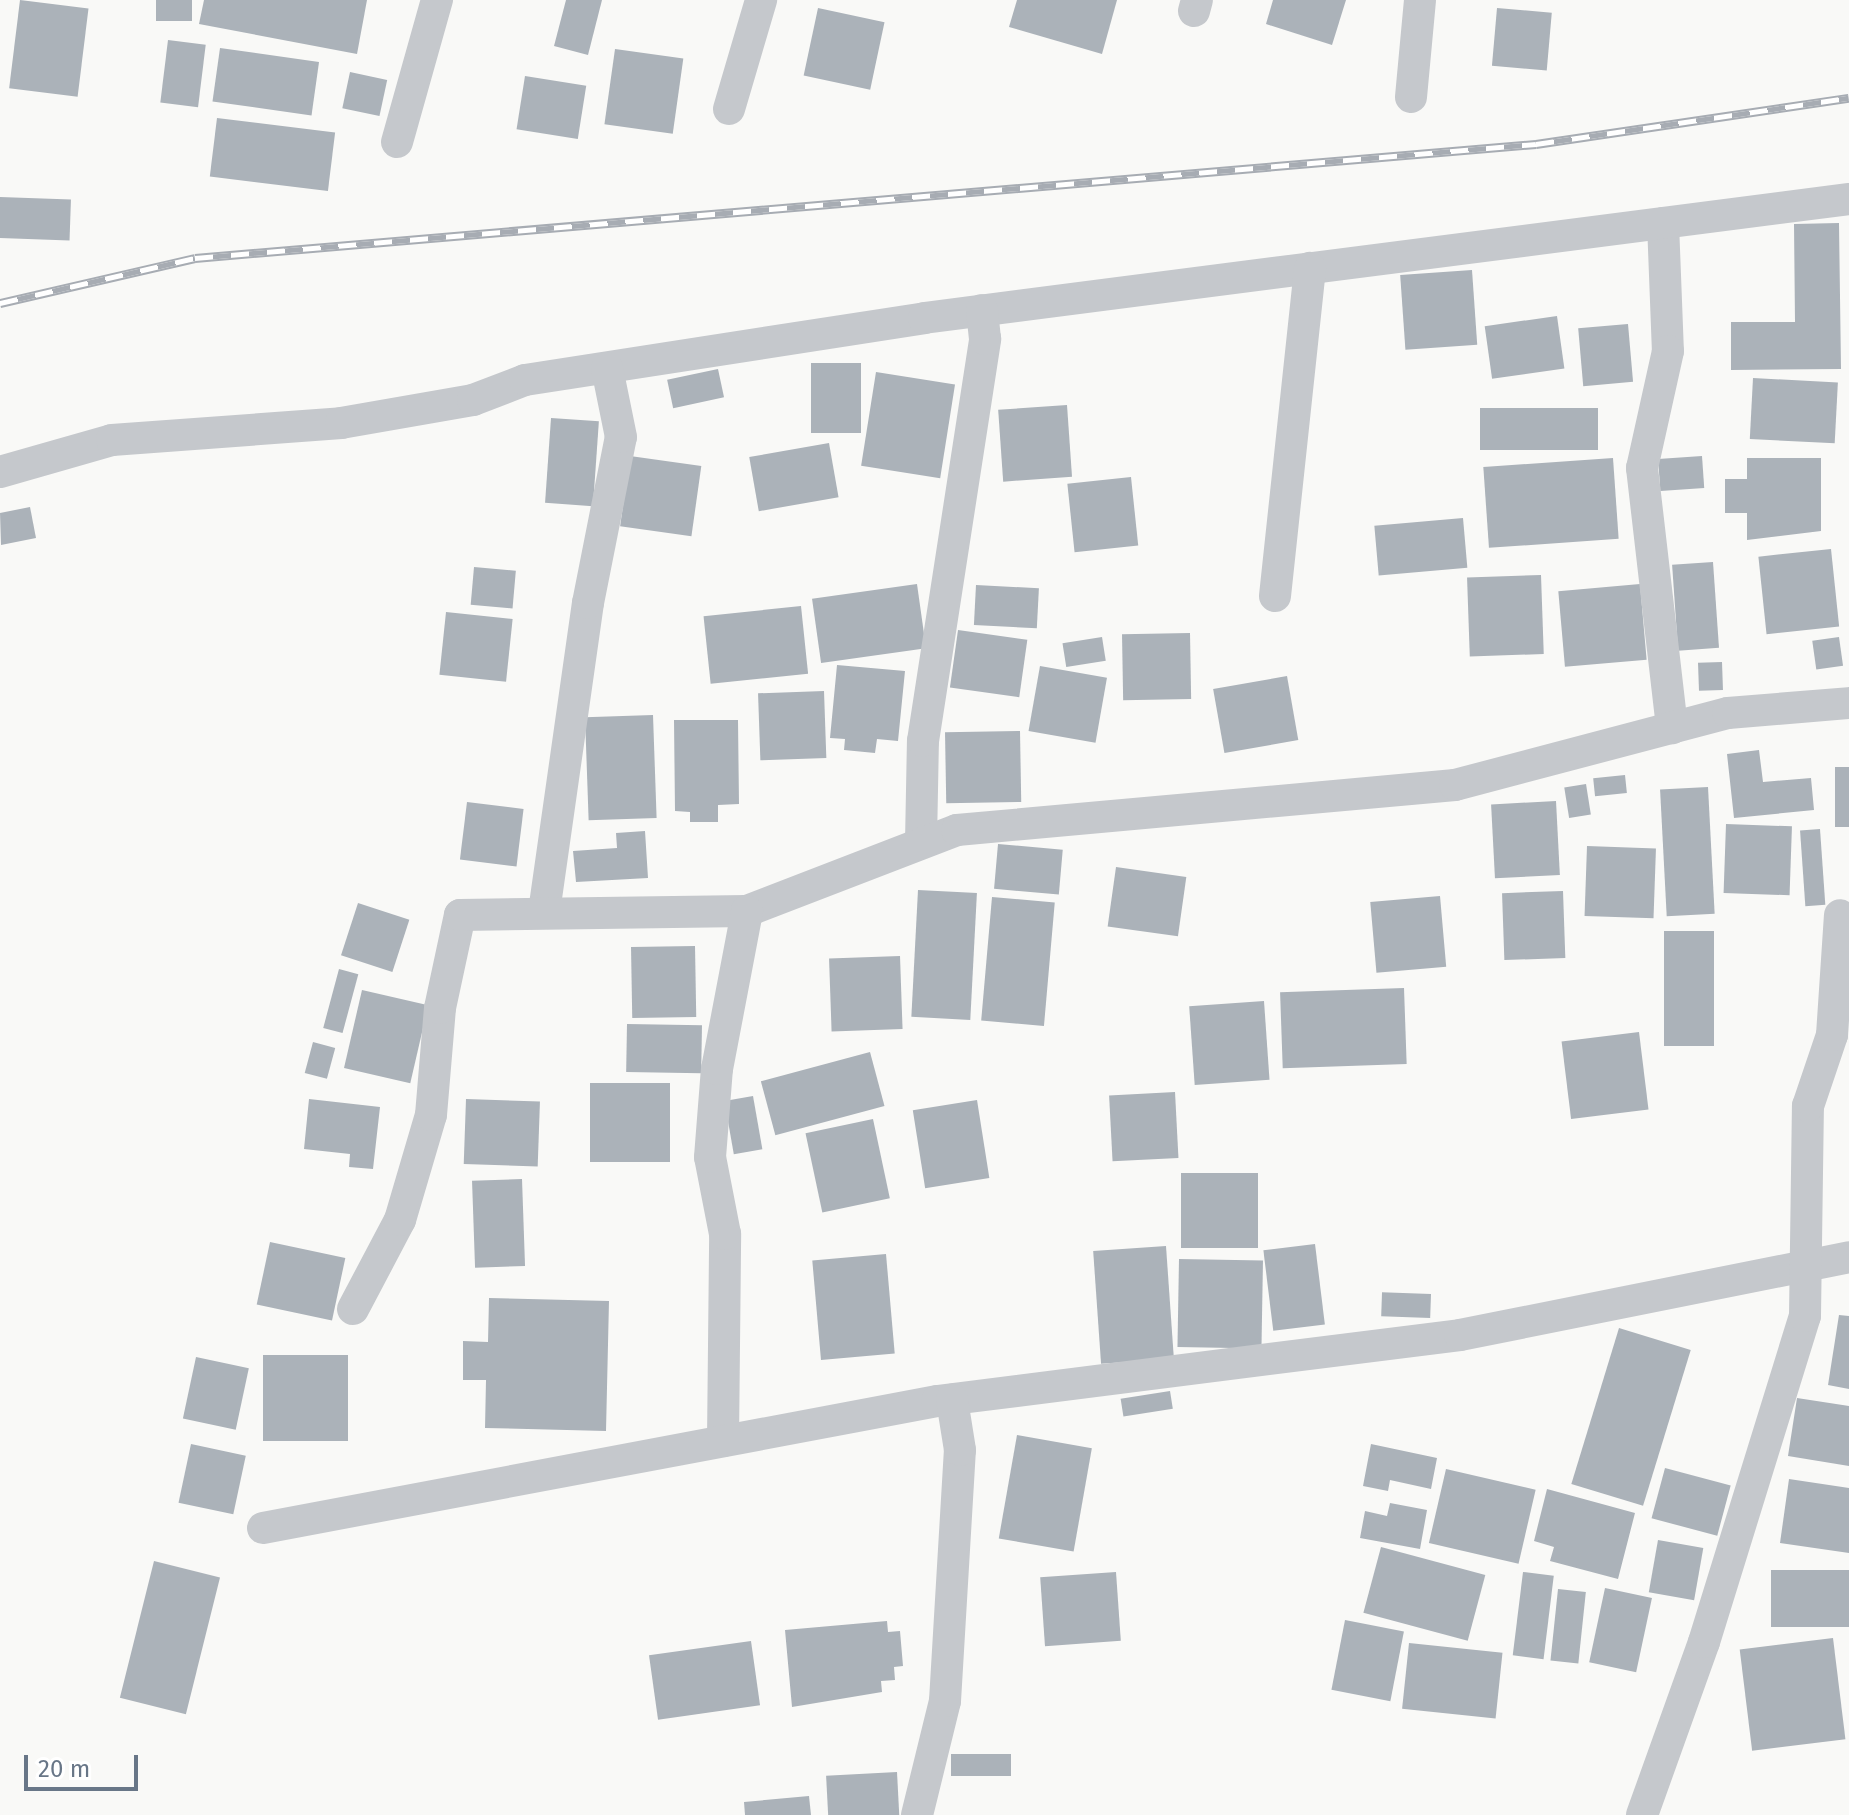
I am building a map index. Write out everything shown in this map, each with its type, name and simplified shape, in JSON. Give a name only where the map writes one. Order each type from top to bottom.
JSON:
[{"type":"street","points":[[397,142],[437,0]]},
{"type":"street","points":[[729,109],[761,0]]},
{"type":"street","points":[[1411,97],[1420,0]]},
{"type":"street","points":[[0,472],[112,440],[341,423],[607,368],[982,310],[1849,199]]},
{"type":"street","points":[[1663,223],[1668,351],[1642,468],[1672,728]]},
{"type":"street","points":[[1275,596],[1310,268]]},
{"type":"street","points":[[921,842],[923,741],[985,339],[982,310]]},
{"type":"street","points":[[544,912],[588,603],[621,437],[607,368]]},
{"type":"street","points":[[353,1309],[400,1220],[431,1115],[440,1008],[460,915],[747,911],[957,830],[1455,785],[1728,713],[1849,703]]},
{"type":"street","points":[[723,1441],[725,1234],[710,1157],[717,1069],[747,911]]},
{"type":"street","points":[[1642,1815],[1769,1442],[1805,1316],[1808,1106],[1832,1035],[1840,915]]},
{"type":"street","points":[[263,1528],[952,1400],[1460,1335],[1804,1269],[1849,1257]]},
{"type":"street","points":[[917,1815],[945,1701],[960,1450],[952,1400]]},
{"type":"building","points":[[20,0],[88,8],[78,97],[9,88]]},
{"type":"building","points":[[156,0],[192,0],[192,21],[156,21]]},
{"type":"building","points":[[204,0],[367,0],[357,54],[199,24]]},
{"type":"building","points":[[566,0],[602,0],[588,55],[554,46]]},
{"type":"building","points":[[1017,0],[1117,0],[1102,54],[1009,27]]},
{"type":"building","points":[[1273,0],[1346,0],[1332,45],[1266,24]]},
{"type":"building","points":[[818,8],[885,22],[870,90],[804,75]]},
{"type":"building","points":[[1497,8],[1552,13],[1547,71],[1492,66]]},
{"type":"building","points":[[168,40],[206,45],[198,107],[160,103]]},
{"type":"building","points":[[220,48],[319,62],[312,115],[212,101]]},
{"type":"building","points":[[615,49],[683,59],[673,134],[604,124]]},
{"type":"building","points":[[350,72],[387,80],[379,116],[342,108]]},
{"type":"building","points":[[525,76],[586,86],[578,139],[517,129]]},
{"type":"building","points":[[217,118],[335,133],[328,191],[210,177]]},
{"type":"building","points":[[0,197],[71,199],[70,240],[0,238]]},
{"type":"building","points":[[1839,223],[1841,369],[1731,370],[1731,322],[1795,322],[1794,224]]},
{"type":"building","points":[[1472,270],[1477,345],[1405,350],[1400,275]]},
{"type":"building","points":[[1557,316],[1564,368],[1492,379],[1485,326]]},
{"type":"building","points":[[1628,324],[1633,382],[1583,386],[1578,328]]},
{"type":"building","points":[[811,363],[861,363],[861,433],[811,433]]},
{"type":"building","points":[[718,369],[724,397],[673,408],[667,380]]},
{"type":"building","points":[[876,372],[955,385],[940,478],[861,466]]},
{"type":"building","points":[[1753,378],[1838,382],[1835,443],[1750,439]]},
{"type":"building","points":[[1067,405],[1072,477],[1003,482],[998,410]]},
{"type":"building","points":[[1480,408],[1598,408],[1598,450],[1480,450]]},
{"type":"building","points":[[551,418],[599,421],[593,506],[545,503]]},
{"type":"building","points":[[829,443],[839,497],[759,511],[749,457]]},
{"type":"building","points":[[630,456],[701,466],[691,536],[620,526]]},
{"type":"building","points":[[1702,456],[1704,488],[1660,491],[1658,459]]},
{"type":"building","points":[[1613,458],[1619,539],[1489,548],[1483,467]]},
{"type":"building","points":[[1747,458],[1821,458],[1821,531],[1747,540],[1747,513],[1725,513],[1725,479],[1747,479]]},
{"type":"building","points":[[1131,477],[1138,546],[1075,552],[1067,484]]},
{"type":"building","points":[[30,507],[36,538],[1,545],[0,513]]},
{"type":"building","points":[[1463,518],[1467,568],[1379,576],[1374,526]]},
{"type":"building","points":[[1831,549],[1839,627],[1767,634],[1758,557]]},
{"type":"building","points":[[1713,562],[1719,648],[1678,651],[1672,565]]},
{"type":"building","points":[[474,567],[516,571],[513,609],[471,605]]},
{"type":"building","points":[[1541,575],[1544,654],[1470,657],[1467,578]]},
{"type":"building","points":[[917,584],[926,648],[821,663],[812,599]]},
{"type":"building","points":[[1640,584],[1647,660],[1565,667],[1558,591]]},
{"type":"building","points":[[976,585],[1039,588],[1037,628],[974,625]]},
{"type":"building","points":[[801,606],[808,674],[711,684],[704,616]]},
{"type":"building","points":[[446,612],[513,619],[506,682],[439,675]]},
{"type":"building","points":[[958,630],[1027,640],[1019,697],[950,687]]},
{"type":"building","points":[[1190,633],[1191,699],[1123,700],[1122,634]]},
{"type":"building","points":[[1102,637],[1106,661],[1066,667],[1062,643]]},
{"type":"building","points":[[1839,637],[1843,666],[1816,669],[1812,641]]},
{"type":"building","points":[[1722,662],[1723,690],[1699,691],[1698,663]]},
{"type":"building","points":[[837,665],[905,671],[898,741],[877,739],[875,753],[844,750],[845,739],[830,738]]},
{"type":"building","points":[[1040,666],[1107,678],[1096,743],[1029,731]]},
{"type":"building","points":[[1287,676],[1298,740],[1224,753],[1213,689]]},
{"type":"building","points":[[824,691],[826,758],[760,760],[758,693]]},
{"type":"building","points":[[653,715],[657,818],[589,820],[585,717]]},
{"type":"building","points":[[674,720],[738,720],[739,804],[718,805],[718,822],[690,822],[690,812],[675,811]]},
{"type":"building","points":[[1020,731],[1021,802],[946,803],[945,732]]},
{"type":"building","points":[[1759,750],[1763,782],[1811,778],[1814,810],[1734,818],[1727,754]]},
{"type":"building","points":[[1835,767],[1849,767],[1849,827],[1835,827]]},
{"type":"building","points":[[1625,775],[1627,793],[1595,796],[1593,778]]},
{"type":"building","points":[[1586,784],[1591,815],[1569,818],[1564,787]]},
{"type":"building","points":[[1708,787],[1715,914],[1667,916],[1660,790]]},
{"type":"building","points":[[1556,801],[1560,875],[1495,878],[1491,804]]},
{"type":"building","points":[[467,802],[524,809],[517,867],[460,860]]},
{"type":"building","points":[[1726,824],[1792,826],[1790,895],[1724,893]]},
{"type":"building","points":[[1820,829],[1825,905],[1805,906],[1800,830]]},
{"type":"building","points":[[645,831],[648,878],[576,882],[573,851],[617,848],[616,833]]},
{"type":"building","points":[[998,844],[1063,850],[1059,894],[994,889]]},
{"type":"building","points":[[1587,846],[1656,848],[1654,918],[1585,916]]},
{"type":"building","points":[[1116,867],[1186,877],[1178,936],[1108,926]]},
{"type":"building","points":[[918,890],[977,893],[970,1020],[911,1017]]},
{"type":"building","points":[[1563,891],[1565,958],[1504,960],[1502,893]]},
{"type":"building","points":[[1440,896],[1446,967],[1376,973],[1370,902]]},
{"type":"building","points":[[992,897],[1055,902],[1044,1026],[981,1021]]},
{"type":"building","points":[[358,903],[409,920],[392,972],[341,955]]},
{"type":"building","points":[[1664,931],[1714,931],[1714,1046],[1664,1046]]},
{"type":"building","points":[[695,946],[696,1017],[632,1018],[631,947]]},
{"type":"building","points":[[900,956],[903,1029],[832,1031],[829,958]]},
{"type":"building","points":[[339,969],[358,974],[343,1033],[323,1028]]},
{"type":"building","points":[[1404,988],[1407,1064],[1283,1068],[1280,992]]},
{"type":"building","points":[[362,990],[428,1005],[410,1083],[344,1068]]},
{"type":"building","points":[[1264,1001],[1270,1080],[1195,1085],[1189,1006]]},
{"type":"building","points":[[627,1024],[702,1025],[701,1073],[626,1072]]},
{"type":"building","points":[[1639,1032],[1649,1109],[1571,1119],[1562,1042]]},
{"type":"building","points":[[313,1042],[335,1048],[327,1079],[305,1073]]},
{"type":"building","points":[[870,1052],[884,1106],[775,1135],[761,1081]]},
{"type":"building","points":[[590,1083],[670,1083],[670,1162],[590,1162]]},
{"type":"building","points":[[1175,1092],[1178,1158],[1113,1161],[1109,1095]]},
{"type":"building","points":[[753,1096],[762,1149],[734,1154],[724,1101]]},
{"type":"building","points":[[309,1099],[380,1107],[373,1169],[349,1167],[350,1154],[304,1149]]},
{"type":"building","points":[[466,1099],[540,1102],[538,1167],[464,1164]]},
{"type":"building","points":[[977,1100],[989,1178],[925,1188],[913,1110]]},
{"type":"building","points":[[873,1119],[890,1198],[822,1213],[806,1133]]},
{"type":"building","points":[[1181,1173],[1258,1173],[1258,1248],[1181,1248]]},
{"type":"building","points":[[522,1179],[525,1266],[475,1268],[472,1181]]},
{"type":"building","points":[[270,1242],[345,1258],[332,1321],[257,1305]]},
{"type":"building","points":[[1315,1244],[1325,1324],[1273,1331],[1263,1250]]},
{"type":"building","points":[[1166,1246],[1174,1359],[1101,1364],[1093,1251]]},
{"type":"building","points":[[886,1254],[895,1354],[821,1360],[812,1260]]},
{"type":"building","points":[[1179,1259],[1263,1260],[1261,1348],[1177,1347]]},
{"type":"building","points":[[1382,1292],[1431,1294],[1430,1318],[1381,1316]]},
{"type":"building","points":[[489,1298],[609,1301],[606,1431],[485,1428],[486,1380],[463,1380],[463,1341],[488,1342]]},
{"type":"building","points":[[1839,1315],[1849,1316],[1849,1389],[1828,1385]]},
{"type":"building","points":[[1619,1328],[1691,1350],[1643,1506],[1571,1484]]},
{"type":"building","points":[[263,1355],[348,1355],[348,1441],[263,1441]]},
{"type":"building","points":[[196,1357],[249,1368],[236,1430],[183,1419]]},
{"type":"building","points":[[1170,1391],[1173,1409],[1123,1417],[1121,1399]]},
{"type":"building","points":[[1797,1398],[1849,1406],[1849,1466],[1788,1456]]},
{"type":"building","points":[[1017,1435],[1092,1448],[1074,1552],[999,1538]]},
{"type":"building","points":[[191,1444],[246,1456],[233,1514],[179,1503]]},
{"type":"building","points":[[1371,1444],[1437,1458],[1431,1489],[1390,1480],[1388,1491],[1363,1486]]},
{"type":"building","points":[[1665,1468],[1731,1486],[1717,1536],[1652,1518]]},
{"type":"building","points":[[1446,1469],[1536,1490],[1519,1564],[1429,1543]]},
{"type":"building","points":[[1789,1479],[1849,1488],[1849,1553],[1780,1543]]},
{"type":"building","points":[[1547,1489],[1635,1513],[1618,1579],[1550,1561],[1554,1547],[1534,1541]]},
{"type":"building","points":[[1390,1503],[1427,1510],[1420,1549],[1360,1538],[1365,1511],[1387,1516]]},
{"type":"building","points":[[1658,1540],[1703,1548],[1694,1600],[1649,1592]]},
{"type":"building","points":[[1381,1547],[1485,1575],[1468,1641],[1363,1613]]},
{"type":"building","points":[[154,1561],[220,1577],[186,1714],[120,1698]]},
{"type":"building","points":[[1771,1570],[1849,1570],[1849,1627],[1771,1627]]},
{"type":"building","points":[[1116,1572],[1121,1641],[1045,1646],[1040,1577]]},
{"type":"building","points":[[1523,1572],[1554,1576],[1544,1659],[1513,1655]]},
{"type":"building","points":[[1605,1588],[1652,1598],[1636,1672],[1589,1662]]},
{"type":"building","points":[[1558,1589],[1586,1592],[1578,1664],[1550,1661]]},
{"type":"building","points":[[1345,1620],[1404,1631],[1390,1701],[1331,1690]]},
{"type":"building","points":[[887,1621],[888,1632],[900,1631],[903,1666],[894,1667],[895,1680],[881,1681],[882,1692],[792,1707],[785,1630]]},
{"type":"building","points":[[1833,1638],[1845,1739],[1752,1751],[1740,1649]]},
{"type":"building","points":[[751,1641],[760,1705],[658,1720],[649,1655]]},
{"type":"building","points":[[1409,1643],[1502,1653],[1496,1718],[1402,1709]]},
{"type":"building","points":[[951,1754],[1011,1754],[1011,1776],[951,1776]]},
{"type":"building","points":[[897,1772],[899,1815],[828,1815],[826,1776]]},
{"type":"building","points":[[809,1796],[811,1815],[745,1815],[744,1802]]},
{"type":"railway","points":[[0,303],[195,258],[1536,144],[1849,98]]}]
